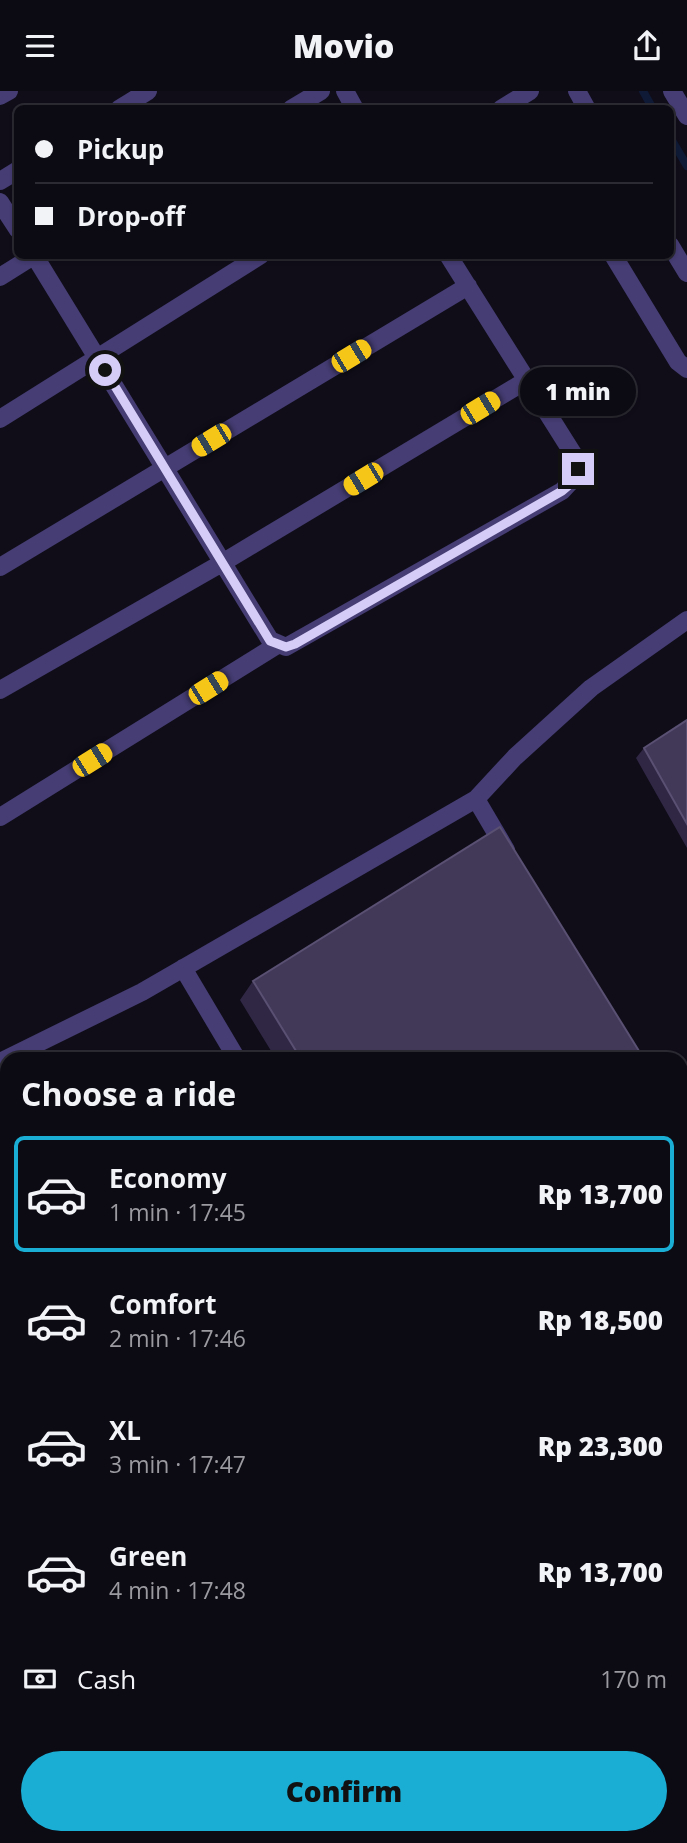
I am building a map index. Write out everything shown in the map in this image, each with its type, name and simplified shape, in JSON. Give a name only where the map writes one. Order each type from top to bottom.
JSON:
[{"type":"street","points":[[0,96],[9,91]]},
{"type":"street","points":[[125,105],[148,91]]},
{"type":"street","points":[[298,105],[321,91]]},
{"type":"street","points":[[672,91],[687,116]]},
{"type":"street","points":[[0,202],[14,224]]},
{"type":"street","points":[[674,252],[687,273]]},
{"type":"street","points":[[0,277],[29,259]]},
{"type":"street","points":[[36,259],[270,641],[277,645]]},
{"type":"street","points":[[0,419],[255,259]]},
{"type":"street","points":[[0,817],[277,645],[295,644],[569,485],[578,469],[577,460],[451,259]]},
{"type":"street","points":[[615,259],[678,362],[687,369]]},
{"type":"street","points":[[0,567],[468,286]]},
{"type":"street","points":[[0,690],[222,563],[527,380]]},
{"type":"street","points":[[20,1052],[142,992],[476,799],[515,757],[591,688],[687,621]]},
{"type":"street","points":[[476,799],[518,869]]},
{"type":"street","points":[[183,968],[233,1052]]},
{"type":"building","points":[[687,720],[687,824],[644,748]]},
{"type":"building","points":[[500,827],[640,1052],[297,1052],[253,981]]},
{"type":"waterway","points":[[643,91],[651,105]]},
{"type":"waterway","points":[[674,144],[687,166]]},
{"type":"route","points":[[105,370],[270,641],[286,647],[562,491],[575,477],[578,469]]}]
